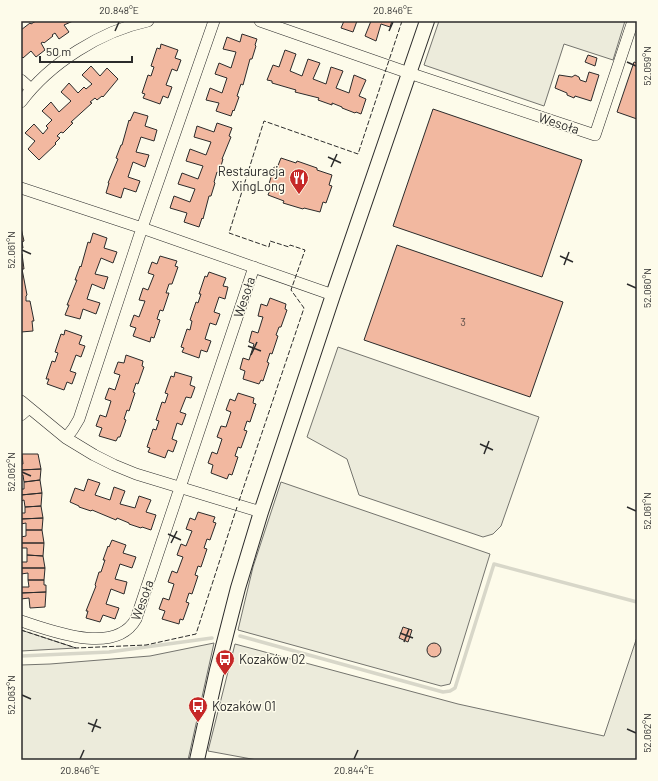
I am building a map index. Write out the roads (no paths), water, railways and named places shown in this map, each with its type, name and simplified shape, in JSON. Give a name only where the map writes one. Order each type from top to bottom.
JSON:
[{"type":"street","points":[[21,102],[31,89],[52,70],[83,47],[121,29],[148,21]]},
{"type":"street","points":[[66,438],[78,424],[142,228],[214,21]]},
{"type":"street","name":"Wesoła","points":[[260,21],[409,73],[596,135],[633,21]]},
{"type":"street","points":[[197,760],[217,670],[238,588],[261,512],[333,295],[427,21]]},
{"type":"street","points":[[21,80],[31,89]]},
{"type":"street","name":"Wesoła","points":[[21,188],[142,228],[333,295]]},
{"type":"street","name":"Wesoła","points":[[21,621],[60,633],[92,638],[113,637],[124,633],[132,627],[136,620],[254,267]]},
{"type":"street","points":[[24,408],[66,438],[114,466],[261,512]]},
{"type":"waterway","points":[[240,636],[443,692],[450,691],[455,688],[494,564],[637,602]]},
{"type":"waterway","points":[[21,656],[109,652],[212,638]]},
{"type":"place","name":"Restauracja XingLong","points":[[299,195]]},
{"type":"place","name":"Kozaków 02","points":[[225,676]]},
{"type":"place","name":"Kozaków 01","points":[[198,723]]}]
